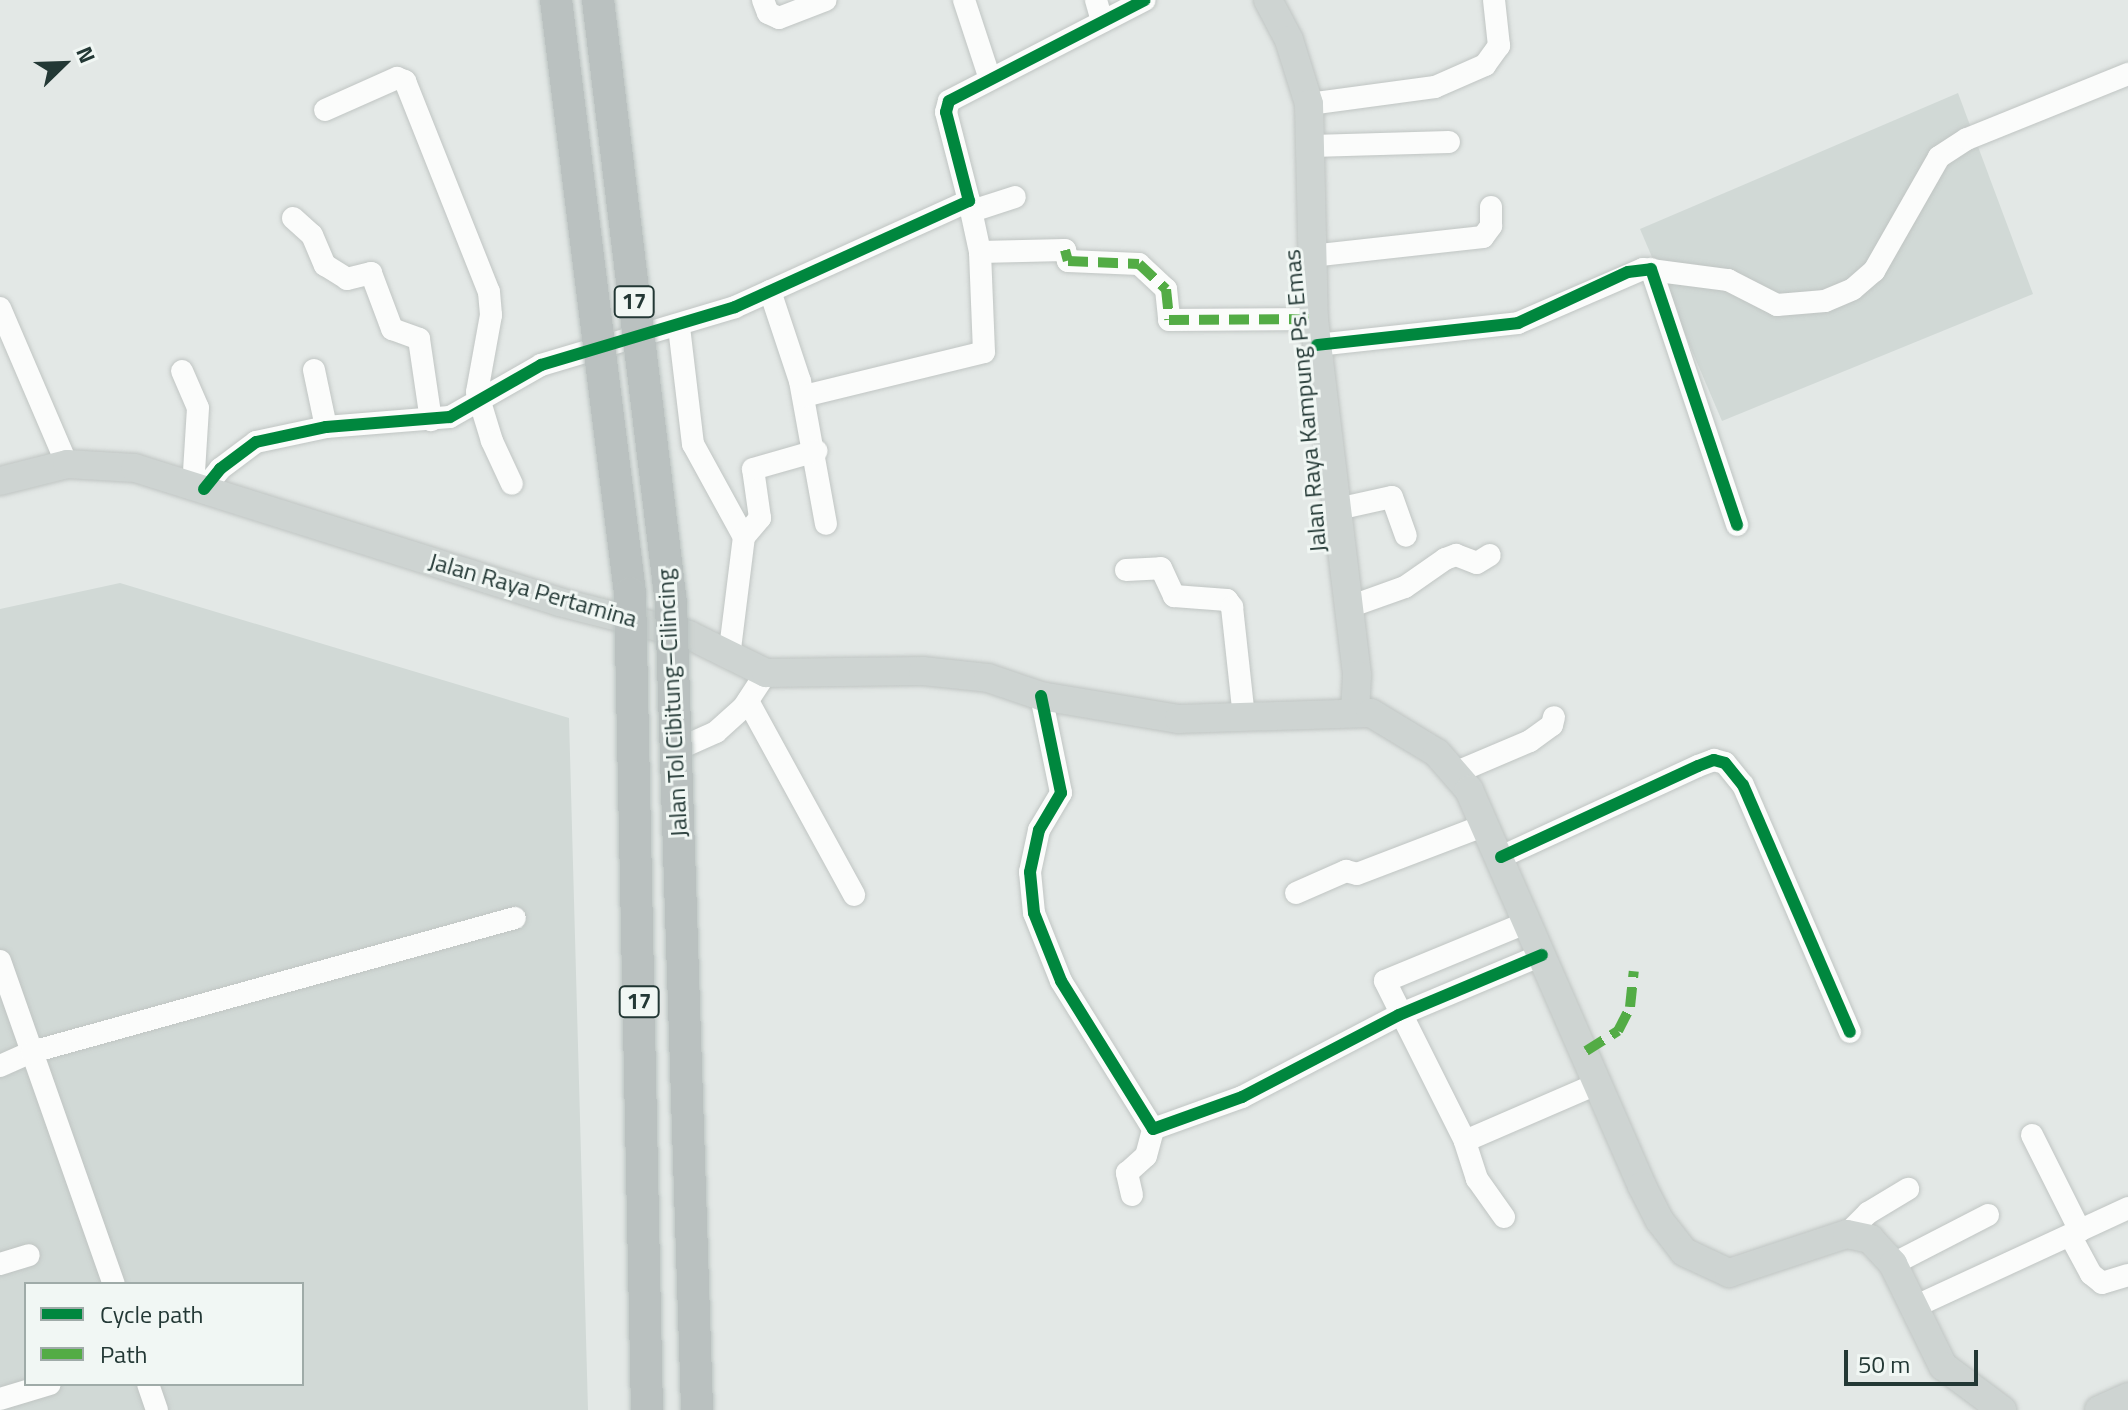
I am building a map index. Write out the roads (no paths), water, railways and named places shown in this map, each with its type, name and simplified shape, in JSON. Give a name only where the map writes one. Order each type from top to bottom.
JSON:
[{"type":"highway","name":"Jalan Tol Cibitung–Cilincing","points":[[556,0],[630,593],[647,1410]]},
{"type":"highway","name":"Jalan Tol Cibitung–Cilincing","points":[[598,0],[671,603],[697,1410]]},
{"type":"main road","name":"Jalan Raya Kampung Ps. Emas","points":[[1268,0],[1289,40],[1309,104],[1312,146],[1311,256],[1316,332],[1333,510],[1349,607],[1355,710]]},
{"type":"main road","name":"Jalan Raya Pertamina","points":[[0,481],[67,464],[135,468],[559,602],[679,632],[766,673],[923,671],[988,678],[1041,696],[1179,719],[1355,710]]},
{"type":"main road","points":[[1355,710],[1399,729],[1457,772],[1501,857],[1660,1221],[1684,1252],[1703,1265],[1723,1272],[1741,1271],[1847,1234],[1870,1239],[1893,1264],[1943,1366],[2002,1410]]},
{"type":"main road","points":[[2099,1410],[2128,1397]]},
{"type":"street","points":[[763,0],[773,18],[826,0]]},
{"type":"street","points":[[964,0],[990,79]]},
{"type":"street","points":[[804,396],[984,352],[980,252],[946,112],[949,101],[990,79],[1099,10],[1145,0]]},
{"type":"street","points":[[1309,104],[1435,87],[1485,65],[1499,46],[1494,0]]},
{"type":"street","points":[[980,252],[1065,250],[1068,261],[1139,264],[1166,289],[1169,320],[1316,332],[1518,323],[1628,272],[1651,269],[1728,280],[1777,305],[1825,301],[1853,289],[1874,271],[1939,157],[1967,139],[2128,74]]},
{"type":"street","points":[[325,110],[397,78],[405,81],[492,304],[479,403],[512,484]]},
{"type":"street","points":[[1312,146],[1449,142]]},
{"type":"street","points":[[198,488],[256,442],[326,427],[431,420],[479,403],[494,389],[541,365],[679,327],[970,206],[1015,197]]},
{"type":"street","points":[[1311,256],[1483,237],[1491,226],[1491,207]]},
{"type":"street","points":[[293,218],[312,235],[325,265],[347,279],[371,273],[392,329],[419,339],[431,420]]},
{"type":"street","points":[[1651,269],[1737,525]]},
{"type":"street","points":[[770,291],[804,396],[816,451],[826,524]]},
{"type":"street","points":[[0,308],[67,464]]},
{"type":"street","points":[[679,327],[684,403],[693,444],[744,537]]},
{"type":"street","points":[[314,370],[326,427]]},
{"type":"street","points":[[182,371],[198,408],[198,488]]},
{"type":"street","points":[[729,657],[744,537],[760,518],[753,469],[816,451]]},
{"type":"street","points":[[1333,510],[1392,497],[1406,536]]},
{"type":"street","points":[[1349,607],[1405,587],[1445,559],[1456,555],[1477,563],[1490,555]]},
{"type":"street","points":[[1126,570],[1161,568],[1174,596],[1227,600],[1232,607],[1244,718]]},
{"type":"street","points":[[687,745],[716,732],[748,701],[766,673]]},
{"type":"street","points":[[1041,696],[1061,793],[1039,830],[1030,872],[1034,913],[1061,981],[1153,1129],[1146,1156],[1127,1173],[1132,1195]]},
{"type":"street","points":[[748,701],[854,895]]},
{"type":"street","points":[[1457,772],[1530,741],[1552,725],[1554,717]]},
{"type":"street","points":[[1501,857],[1698,766],[1714,760],[1725,763],[1743,785],[1850,1032]]},
{"type":"street","points":[[1296,893],[1485,825]]},
{"type":"street","points":[[0,1066],[32,1052],[515,918]]},
{"type":"street","points":[[1504,1217],[1477,1179],[1465,1141],[1399,1015],[1388,977],[1528,922]]},
{"type":"street","points":[[1153,1129],[1242,1097],[1399,1015],[1542,955]]},
{"type":"street","points":[[0,961],[113,1282]]},
{"type":"street","points":[[1465,1141],[1599,1083]]},
{"type":"street","points":[[2032,1135],[2091,1274],[2102,1283],[2128,1275]]},
{"type":"street","points":[[1847,1234],[1868,1213],[1908,1189]]},
{"type":"street","points":[[1914,1307],[2128,1208]]},
{"type":"street","points":[[1893,1264],[1988,1215]]},
{"type":"street","points":[[0,1264],[29,1255]]},
{"type":"street","points":[[0,1399],[43,1386]]},
{"type":"street","points":[[149,1386],[157,1410]]}]
